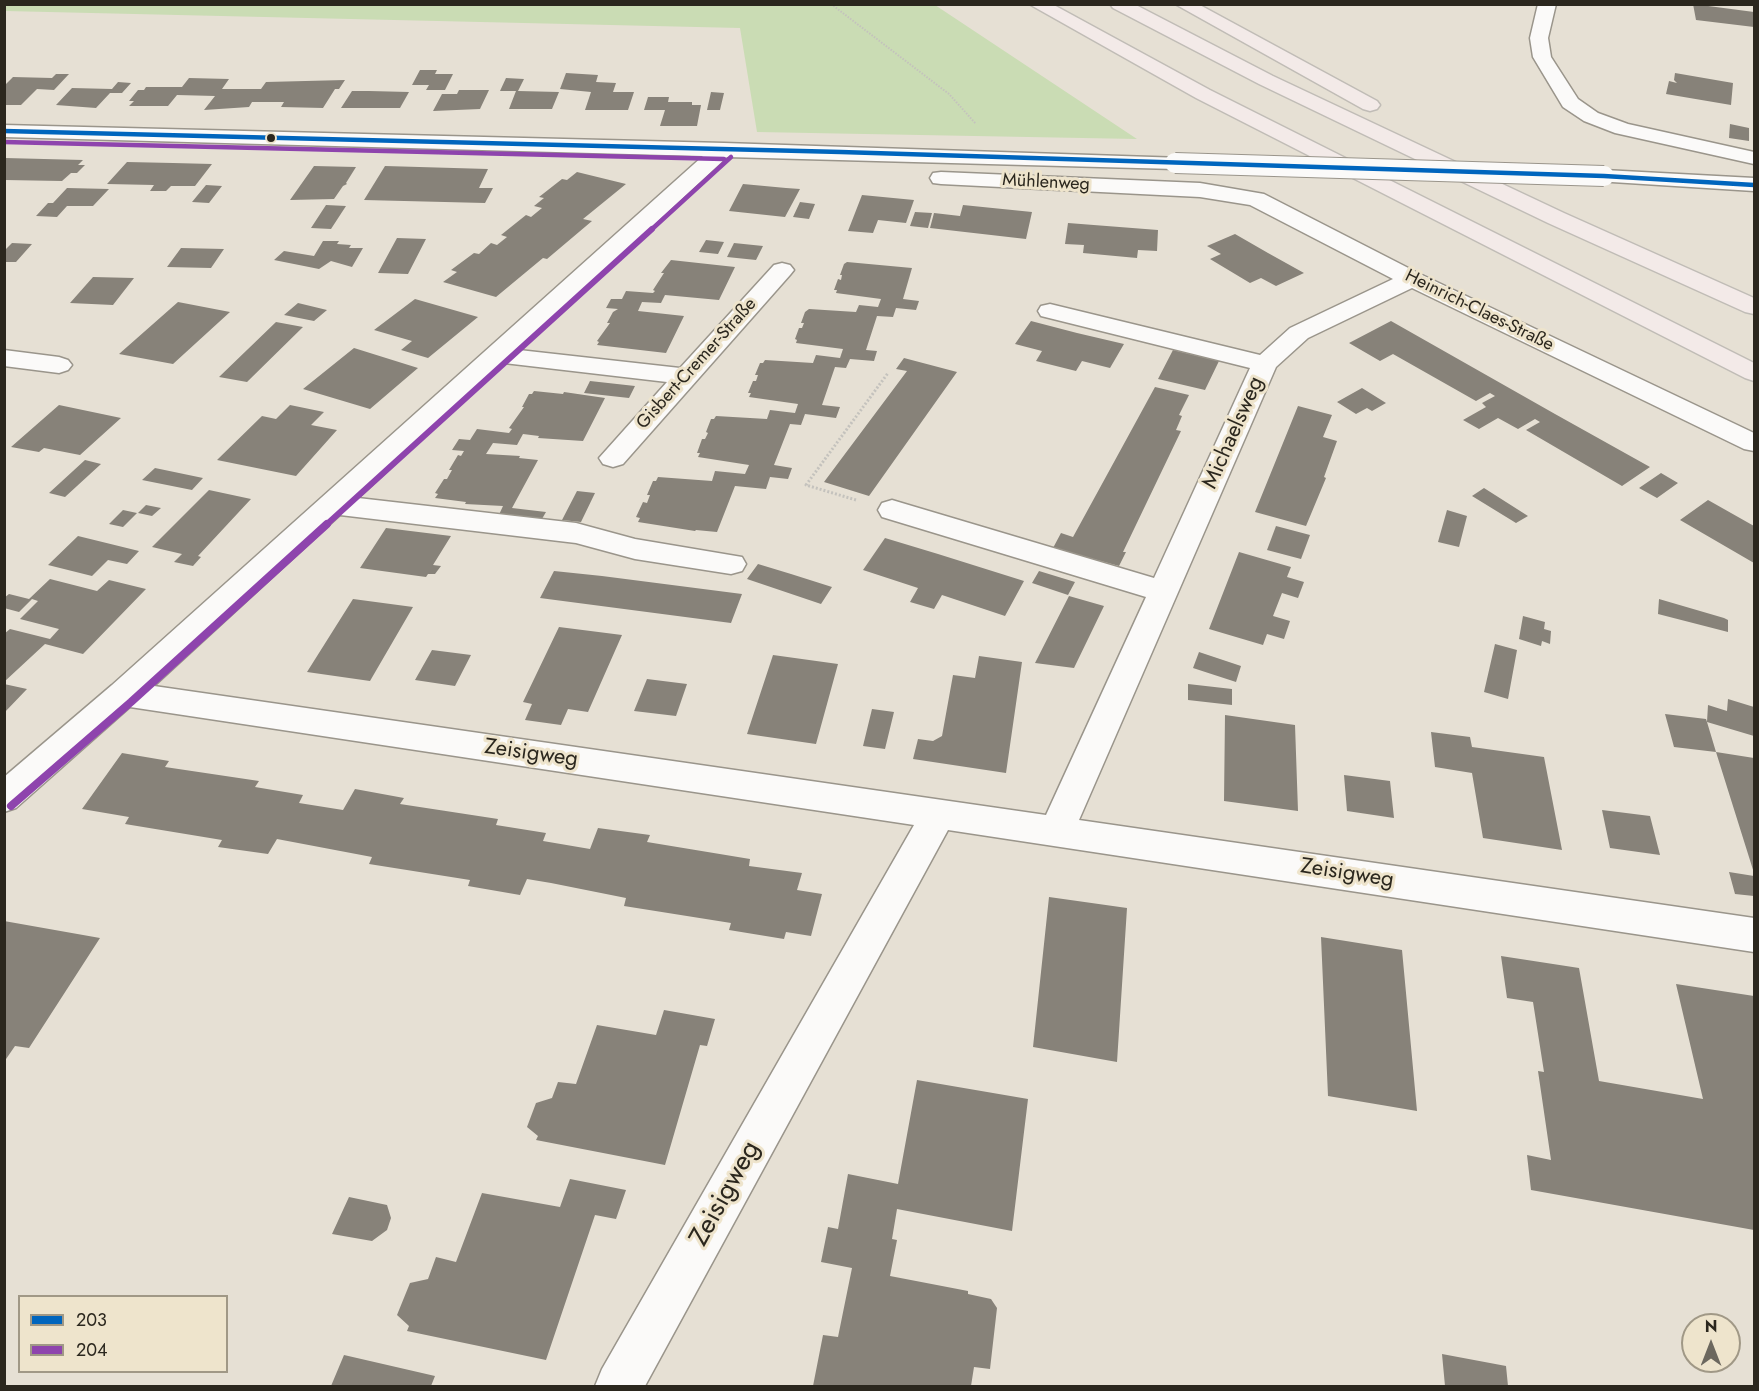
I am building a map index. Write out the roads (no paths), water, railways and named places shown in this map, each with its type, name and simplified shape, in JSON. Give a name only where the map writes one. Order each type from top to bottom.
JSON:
[{"type":"highway","points":[[1038,4],[1203,94],[1755,373]]},
{"type":"highway","points":[[1119,4],[1266,80],[1556,218],[1755,306]]},
{"type":"highway","points":[[1184,4],[1391,116]]},
{"type":"highway","points":[[1443,143],[1464,153],[1556,218]]},
{"type":"street","points":[[1547,4],[1539,38],[1542,57],[1570,103],[1591,117],[1622,129],[1755,158]]},
{"type":"street","name":"Mühlenweg","points":[[4,131],[1001,157],[1604,176],[1755,185]]},
{"type":"street","points":[[4,798],[124,694],[330,504],[724,149]]},
{"type":"street","name":"Mühlenweg","points":[[904,176],[1200,190]]},
{"type":"street","name":"Heinrich-Claes-Straße","points":[[1200,190],[1256,199],[1412,279],[1755,443]]},
{"type":"street","name":"Gisbert-Cremer-Straße","points":[[613,458],[782,270]]},
{"type":"street","name":"Michaelsweg","points":[[1057,830],[1265,364],[1299,333],[1412,279]]},
{"type":"street","points":[[1050,311],[1265,364]]},
{"type":"street","points":[[498,355],[685,376]]},
{"type":"street","points":[[4,358],[59,365]]},
{"type":"street","points":[[330,504],[576,533],[636,549],[731,564]]},
{"type":"street","points":[[892,510],[1162,591]]},
{"type":"street","name":"Zeisigweg","points":[[124,694],[1057,830],[1755,935]]},
{"type":"street","name":"Zeisigweg","points":[[619,1386],[939,814]]}]
